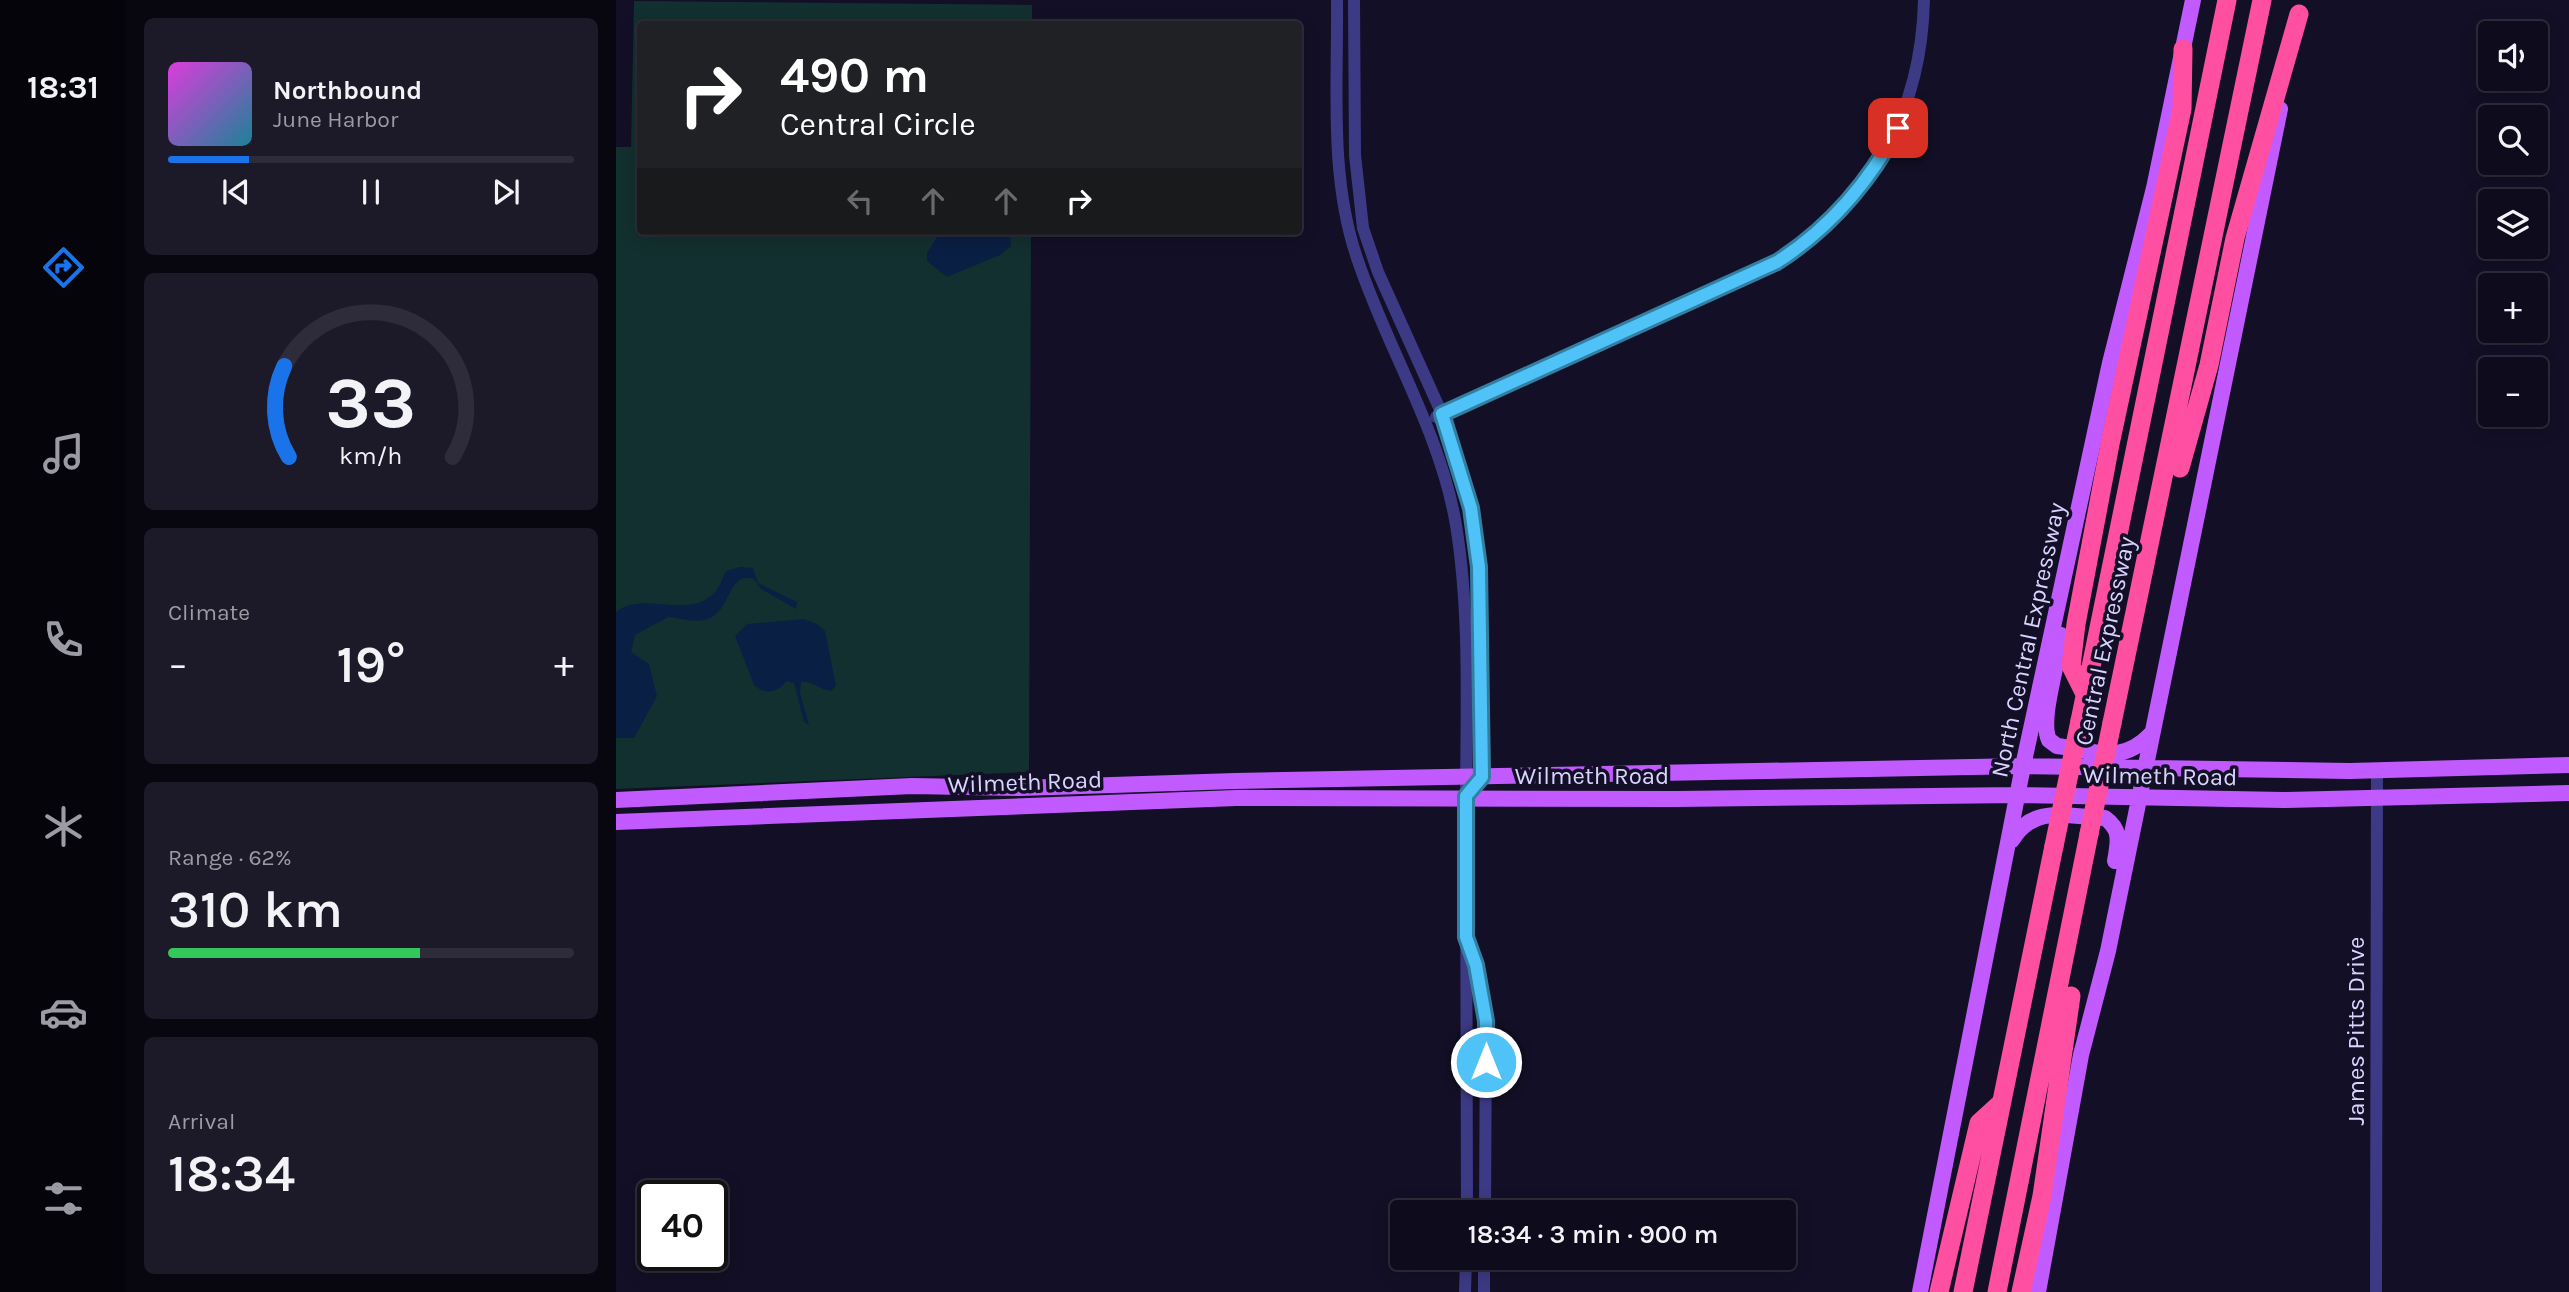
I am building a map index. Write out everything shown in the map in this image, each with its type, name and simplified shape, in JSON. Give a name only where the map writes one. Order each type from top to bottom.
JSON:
[{"type":"highway","name":"Central Expressway","points":[[1963,1292],[2227,0]]},
{"type":"highway","name":"Central Expressway","points":[[1997,1292],[2262,0]]},
{"type":"highway","points":[[2134,626],[2160,559],[2189,429],[2209,365],[2235,238],[2301,7]]},
{"type":"highway","points":[[2085,694],[2071,666],[2076,624],[2110,443],[2182,109],[2183,50]]},
{"type":"highway","points":[[2021,1292],[2042,1196],[2059,1065],[2090,899],[2089,834]]},
{"type":"highway","points":[[1939,1292],[1979,1123],[2002,1102]]},
{"type":"main road","name":"North Central Expressway","points":[[1920,1292],[2024,766],[2107,376],[2143,239],[2193,0]]},
{"type":"main road","points":[[2038,1292],[2081,1055],[2108,951],[2301,7]]},
{"type":"main road","points":[[2063,590],[2060,657],[2046,723],[2049,740],[2057,746],[2120,755],[2137,749],[2153,731]]},
{"type":"main road","name":"Wilmeth Road","points":[[616,800],[912,786],[1061,787],[2024,766],[2144,770],[2377,770],[2569,765]]},
{"type":"main road","points":[[1843,797],[1844,788],[1852,777],[1926,775],[1957,768]]},
{"type":"main road","points":[[1676,799],[1677,774]]},
{"type":"main road","points":[[1061,787],[1062,804]]},
{"type":"main road","name":"Wilmeth Road","points":[[616,822],[1236,797],[1676,799],[2018,795],[2137,800],[2296,800],[2378,795],[2569,793]]},
{"type":"main road","points":[[2010,843],[2022,823],[2034,817],[2105,818],[2112,824],[2119,835],[2109,900],[2108,951]]},
{"type":"street","points":[[1338,0],[1339,160],[1347,220],[1360,268],[1426,422],[1449,492],[1460,560],[1474,778]]},
{"type":"street","points":[[1354,0],[1355,155],[1362,217],[1378,272],[1442,414],[1462,474],[1478,556],[1474,778],[1466,796],[1467,1200]]},
{"type":"street","points":[[1426,422],[1750,277],[1781,260],[1821,231],[1864,184],[1898,128],[1918,64],[1924,0]]},
{"type":"street","points":[[1338,14],[1354,14]]},
{"type":"street","points":[[1347,220],[1362,217]]},
{"type":"street","name":"James Pitts Drive","points":[[2376,1292],[2377,770]]},
{"type":"street","points":[[1466,937],[1476,965],[1486,1021],[1485,1200]]},
{"type":"street","points":[[1465,1292],[1466,1270]]},
{"type":"street","points":[[1484,1270],[1484,1292]]},
{"type":"green space","points":[[634,1],[1032,5],[1032,21],[637,21],[637,235],[1031,235],[1029,772],[616,789],[616,147],[631,147]]},
{"type":"water","points":[[938,235],[1010,235],[1011,246],[1000,255],[947,277],[927,261],[927,253]]},
{"type":"water","points":[[740,567],[753,568],[758,583],[797,602],[796,609],[761,589],[754,579],[746,578],[734,585],[723,606],[712,617],[695,621],[668,617],[635,635],[631,652],[649,664],[657,696],[634,738],[616,738],[616,612],[639,603],[680,605],[705,600],[718,589],[726,571]]},
{"type":"water","points":[[804,619],[817,624],[825,631],[836,686],[831,691],[809,682],[801,682],[800,693],[809,725],[804,722],[794,683],[787,681],[776,690],[768,691],[754,685],[735,636],[747,624]]},
{"type":"route","points":[[1486,1062],[1486,1021],[1476,965],[1466,937],[1466,796],[1482,777],[1479,567],[1471,508],[1442,414],[1750,277],[1777,262],[1821,231],[1838,214],[1864,184],[1898,128]]}]
